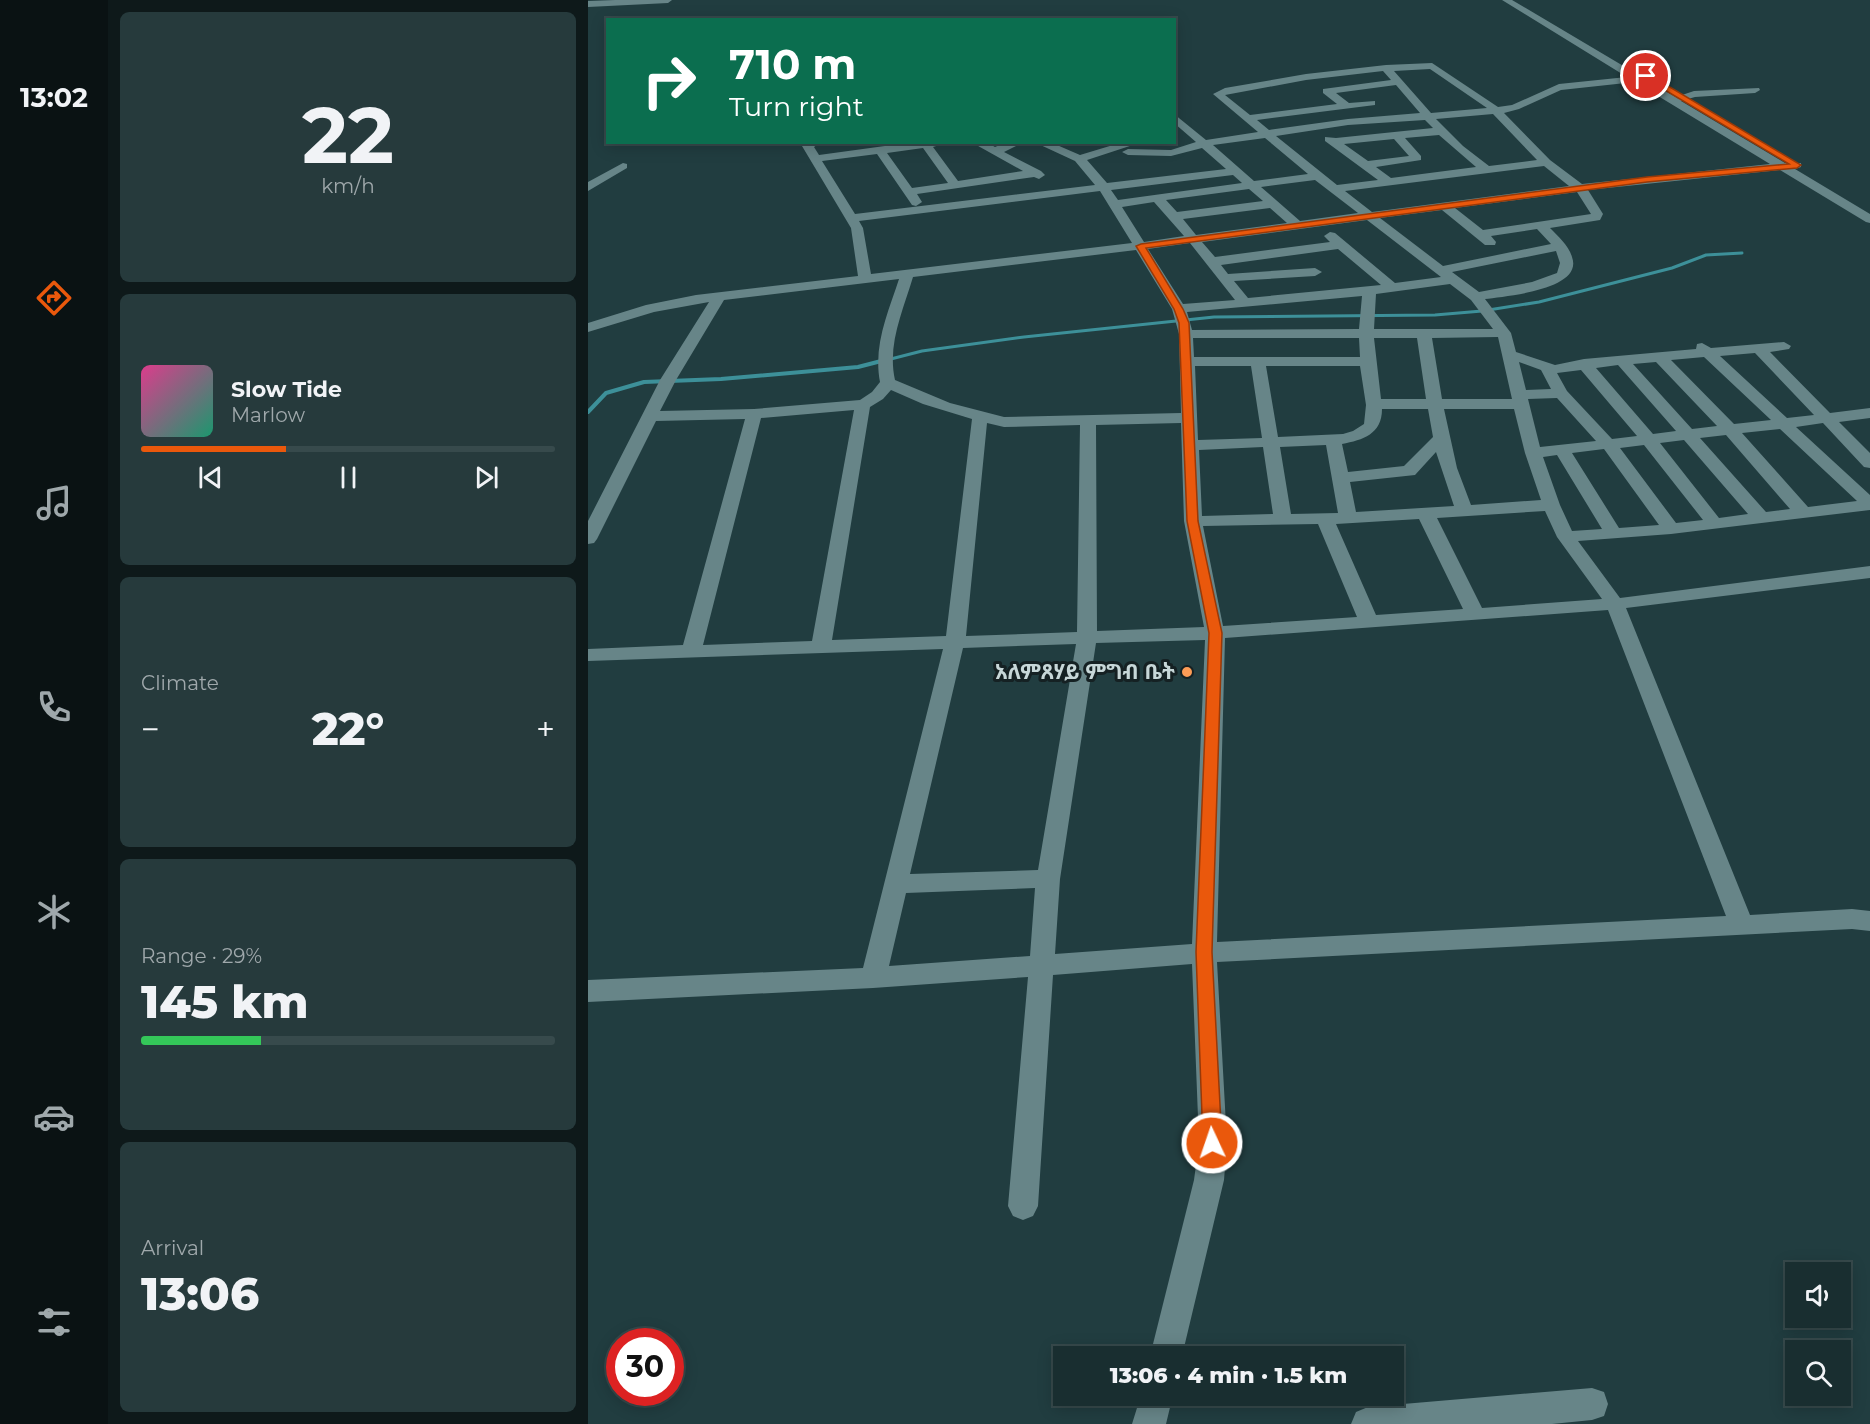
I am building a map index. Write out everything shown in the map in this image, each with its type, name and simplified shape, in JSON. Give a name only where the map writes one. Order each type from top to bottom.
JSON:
[{"type":"street","points":[[588,4],[668,0]]},
{"type":"street","points":[[1506,0],[1870,219]]},
{"type":"street","points":[[1519,0],[1870,210]]},
{"type":"street","points":[[1480,234],[1597,216],[1580,188],[1546,162],[1497,111],[1450,80],[1437,68],[1426,65],[1306,76],[1218,94],[1317,176],[1453,279],[1484,306],[1504,333],[1533,453],[1551,505],[1566,537],[1615,604],[1741,923]]},
{"type":"street","points":[[1386,68],[1441,131],[1470,159],[1487,170]]},
{"type":"street","points":[[1306,76],[1345,105]]},
{"type":"street","points":[[851,218],[1103,186],[1134,163],[1183,164],[1206,143],[1312,126],[1497,111],[1515,107],[1559,87],[1636,79]]},
{"type":"street","points":[[1327,90],[1399,82]]},
{"type":"street","points":[[1268,83],[1309,110]]},
{"type":"street","points":[[1357,87],[1387,119]]},
{"type":"street","points":[[1683,98],[1694,94],[1755,90]]},
{"type":"street","points":[[1248,118],[1371,103]]},
{"type":"street","points":[[1312,126],[1389,182]]},
{"type":"street","points":[[1180,130],[1206,143],[1298,225]]},
{"type":"street","points":[[1334,142],[1441,131]]},
{"type":"street","points":[[1366,165],[1417,158],[1396,135]]},
{"type":"street","points":[[812,144],[808,146],[857,228],[865,280]]},
{"type":"street","points":[[815,159],[932,144]]},
{"type":"street","points":[[979,144],[1037,173],[1053,193]]},
{"type":"street","points":[[993,152],[1014,144]]},
{"type":"street","points":[[1110,144],[1134,163]]},
{"type":"street","points":[[1134,163],[1137,144]]},
{"type":"street","points":[[926,145],[956,186]]},
{"type":"street","points":[[1045,145],[1079,159],[1183,164],[1236,171]]},
{"type":"street","points":[[880,151],[920,209]]},
{"type":"street","points":[[1079,159],[1103,186],[1179,309],[1186,334],[1193,521],[1215,633],[1204,952],[1212,1143],[1209,1180],[1168,1346]]},
{"type":"street","points":[[1450,175],[1470,159]]},
{"type":"street","points":[[1334,189],[1546,162]]},
{"type":"street","points":[[588,344],[594,326],[651,308],[719,296],[1141,246],[1580,188],[1797,165]]},
{"type":"street","points":[[588,187],[623,166]]},
{"type":"street","points":[[909,192],[1037,173]]},
{"type":"street","points":[[1450,175],[1478,201]]},
{"type":"street","points":[[1114,204],[1317,176]]},
{"type":"street","points":[[1157,198],[1244,302]]},
{"type":"street","points":[[1174,216],[1272,204]]},
{"type":"street","points":[[1444,205],[1510,256]]},
{"type":"street","points":[[1314,222],[1391,287]]},
{"type":"street","points":[[1484,306],[1560,277],[1566,269],[1566,258],[1559,246],[1541,226]]},
{"type":"street","points":[[1210,262],[1340,245]]},
{"type":"street","points":[[1441,270],[1559,246]]},
{"type":"street","points":[[1296,251],[1315,272],[1341,294]]},
{"type":"street","points":[[1224,278],[1315,272]]},
{"type":"street","points":[[821,647],[866,403],[884,390],[888,382],[884,369],[886,346],[907,274]]},
{"type":"street","points":[[1179,309],[1369,291],[1453,279]]},
{"type":"street","points":[[1190,445],[1333,440],[1352,437],[1369,429],[1374,404],[1366,360],[1365,334],[1369,291]]},
{"type":"street","points":[[588,539],[609,494],[652,416],[668,380],[719,296]]},
{"type":"street","points":[[1186,334],[1504,333]]},
{"type":"street","points":[[1424,334],[1440,439],[1450,476],[1465,512]]},
{"type":"street","points":[[1508,354],[1550,368],[1705,350],[1784,346]]},
{"type":"street","points":[[1758,348],[1870,463]]},
{"type":"street","points":[[1705,350],[1870,505]]},
{"type":"street","points":[[1660,357],[1731,431],[1804,514]]},
{"type":"street","points":[[1187,362],[1366,360]]},
{"type":"street","points":[[1622,360],[1761,518]]},
{"type":"street","points":[[1258,362],[1283,520]]},
{"type":"street","points":[[1584,364],[1650,441],[1715,524]]},
{"type":"street","points":[[1550,368],[1548,370],[1561,393],[1610,446],[1671,529]]},
{"type":"street","points":[[888,382],[980,417],[1004,422],[1088,422],[1189,418]]},
{"type":"street","points":[[1374,404],[1435,406],[1521,400],[1561,393]]},
{"type":"street","points":[[652,416],[754,414],[930,399]]},
{"type":"street","points":[[691,651],[754,414]]},
{"type":"street","points":[[1533,453],[1869,415]]},
{"type":"street","points":[[873,978],[955,642],[980,417]]},
{"type":"street","points":[[1023,1206],[1048,879],[1087,639],[1088,422]]},
{"type":"street","points":[[1409,471],[1440,439]]},
{"type":"street","points":[[1333,440],[1347,518]]},
{"type":"street","points":[[1562,450],[1614,534]]},
{"type":"street","points":[[1341,478],[1409,471],[1450,476]]},
{"type":"street","points":[[1193,521],[1325,519],[1551,505]]},
{"type":"street","points":[[1566,537],[1671,529],[1870,505]]},
{"type":"street","points":[[1426,514],[1475,614]]},
{"type":"street","points":[[1325,519],[1369,622]]},
{"type":"street","points":[[588,655],[1215,633],[1615,604],[1870,572]]},
{"type":"street","points":[[895,884],[1048,879]]},
{"type":"street","points":[[588,992],[873,978],[1204,952],[1741,923],[1852,919],[1870,921]]},
{"type":"street","points":[[1368,1424],[1592,1404]]},
{"type":"street","points":[[1149,1424],[1153,1406]]},
{"type":"waterway","points":[[883,361],[922,351],[1024,337],[1214,317],[1435,315],[1482,311],[1539,302],[1672,268],[1706,255],[1742,253]]},
{"type":"waterway","points":[[588,412],[606,393],[644,382],[721,379],[858,367],[889,359]]},
{"type":"place","name":"አለምጸሃይ ምግብ ቤት","points":[[1187,672]]},
{"type":"route","points":[[1212,1143],[1204,952],[1215,633],[1193,521],[1184,323],[1179,309],[1141,246],[1647,179],[1797,165],[1646,76]]}]
